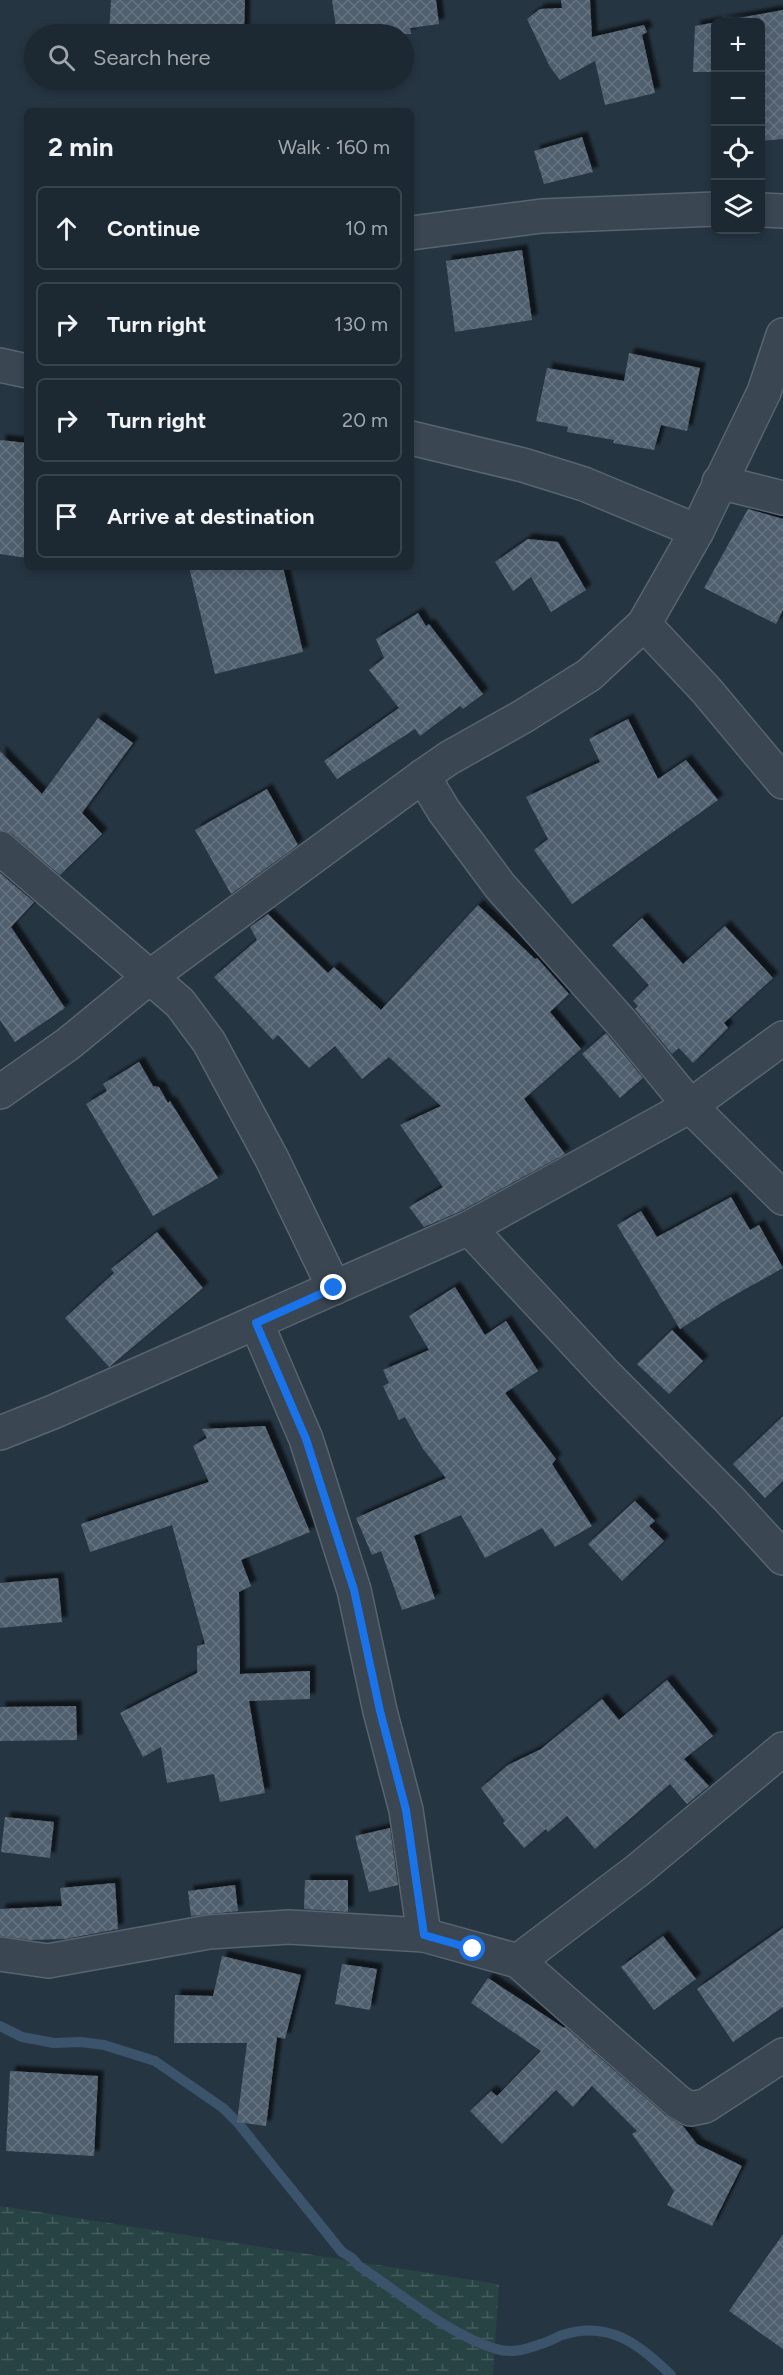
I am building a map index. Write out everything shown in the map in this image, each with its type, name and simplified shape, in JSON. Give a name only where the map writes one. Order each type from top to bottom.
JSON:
[{"type":"street","points":[[414,233],[542,216],[711,209]]},
{"type":"street","points":[[765,210],[783,211]]},
{"type":"street","points":[[0,1092],[68,1044],[151,976],[423,776],[449,758],[522,717],[589,675],[644,624],[697,531],[764,392],[783,335]]},
{"type":"street","points":[[0,365],[24,369]]},
{"type":"street","points":[[414,439],[523,465],[584,484],[697,531]]},
{"type":"street","points":[[719,482],[783,498]]},
{"type":"street","points":[[644,624],[706,690],[783,782]]},
{"type":"street","points":[[423,776],[444,811],[500,886],[622,1023],[690,1106],[783,1198]]},
{"type":"street","points":[[0,848],[151,976],[180,1003],[209,1041],[272,1159],[334,1288]]},
{"type":"street","points":[[0,1433],[53,1412],[469,1228],[690,1106],[783,1038]]},
{"type":"street","points":[[469,1228],[605,1374],[729,1499],[783,1558]]},
{"type":"street","points":[[256,1323],[306,1439],[354,1590],[380,1711],[406,1810],[424,1935]]},
{"type":"street","points":[[518,1961],[638,1870],[783,1749]]},
{"type":"street","points":[[0,1954],[48,1961],[209,1932],[289,1927],[424,1935],[518,1961],[678,2102],[690,2109],[705,2106],[783,2055]]},
{"type":"green space","points":[[0,2206],[499,2284],[493,2375],[0,2375]]},
{"type":"building","points":[[111,0],[245,0],[244,24],[110,24]]},
{"type":"building","points":[[332,0],[436,0],[439,24],[414,27],[414,24],[336,24]]},
{"type":"building","points":[[561,0],[590,0],[592,37],[644,25],[647,32],[642,35],[655,93],[605,105],[595,61],[560,80],[550,67],[527,19],[540,9],[562,8]]},
{"type":"building","points":[[783,10],[783,139],[765,141],[765,18],[739,18]]},
{"type":"building","points":[[711,23],[711,72],[693,72],[695,26]]},
{"type":"building","points":[[582,137],[593,172],[544,184],[534,151]]},
{"type":"building","points":[[522,250],[532,320],[455,332],[446,261]]},
{"type":"building","points":[[629,353],[700,368],[687,431],[661,425],[654,450],[567,432],[568,427],[536,421],[547,368],[624,381]]},
{"type":"building","points":[[0,440],[24,443],[24,558],[0,554]]},
{"type":"building","points":[[748,509],[783,519],[783,610],[776,624],[704,588]]},
{"type":"building","points":[[528,539],[558,542],[586,590],[551,612],[531,577],[513,591],[495,562]]},
{"type":"building","points":[[190,570],[284,570],[303,652],[215,674]]},
{"type":"building","points":[[418,613],[426,626],[429,624],[483,694],[463,709],[460,706],[420,736],[415,729],[337,779],[324,761],[399,708],[369,670],[384,658],[376,639]]},
{"type":"building","points":[[98,718],[133,743],[82,813],[102,834],[60,875],[12,834],[0,830],[0,751],[42,794]]},
{"type":"building","points":[[628,719],[658,779],[686,760],[718,800],[572,904],[534,850],[548,839],[526,797],[600,762],[589,739]]},
{"type":"building","points":[[267,789],[298,845],[231,894],[195,830]]},
{"type":"building","points":[[0,873],[34,902],[11,927],[65,1008],[15,1042],[0,1020]]},
{"type":"building","points":[[478,905],[535,959],[537,958],[569,994],[550,1012],[581,1049],[524,1099],[565,1154],[461,1211],[424,1227],[409,1207],[443,1187],[400,1125],[441,1106],[389,1057],[362,1079],[335,1046],[309,1068],[278,1035],[273,1040],[214,977],[257,940],[250,927],[268,914],[328,973],[334,967],[381,1010]]},
{"type":"building","points":[[642,918],[683,964],[725,926],[773,978],[724,1023],[728,1028],[693,1063],[679,1048],[672,1054],[635,1009],[638,1006],[633,1001],[649,985],[612,945]]},
{"type":"building","points":[[606,1033],[643,1078],[620,1098],[582,1054]]},
{"type":"building","points":[[139,1062],[153,1086],[159,1087],[168,1103],[170,1101],[218,1178],[153,1216],[86,1104],[107,1091],[103,1084]]},
{"type":"building","points":[[731,1197],[750,1230],[759,1225],[783,1268],[680,1329],[617,1225],[641,1211],[657,1237]]},
{"type":"building","points":[[157,1232],[203,1288],[109,1367],[65,1318],[114,1273],[111,1269]]},
{"type":"building","points":[[455,1287],[485,1335],[506,1321],[538,1371],[505,1393],[556,1459],[552,1464],[592,1526],[555,1547],[542,1528],[485,1558],[461,1515],[414,1536],[435,1599],[402,1610],[381,1551],[372,1555],[356,1518],[446,1478],[423,1449],[405,1417],[399,1420],[383,1386],[389,1383],[383,1370],[429,1350],[409,1316]]},
{"type":"building","points":[[672,1330],[703,1361],[669,1394],[637,1364]]},
{"type":"building","points":[[783,1416],[783,1481],[765,1498],[733,1464]]},
{"type":"building","points":[[265,1426],[310,1532],[241,1560],[251,1586],[239,1592],[240,1674],[310,1671],[310,1699],[249,1701],[265,1793],[220,1802],[214,1774],[167,1783],[161,1747],[143,1757],[120,1713],[197,1673],[197,1646],[205,1644],[172,1525],[90,1552],[81,1524],[209,1482],[193,1446],[207,1438],[202,1429]]},
{"type":"building","points":[[635,1501],[655,1521],[649,1526],[664,1541],[622,1581],[588,1544]]},
{"type":"building","points":[[58,1578],[62,1622],[0,1628],[0,1583]]},
{"type":"building","points":[[667,1680],[713,1736],[684,1759],[709,1786],[687,1804],[670,1784],[595,1849],[567,1816],[548,1832],[546,1829],[524,1848],[503,1823],[505,1821],[481,1788],[508,1765],[541,1749],[602,1699],[619,1720]]},
{"type":"building","points":[[76,1706],[77,1740],[0,1741],[0,1707]]},
{"type":"building","points":[[5,1817],[54,1822],[50,1858],[1,1852]]},
{"type":"building","points":[[390,1828],[398,1885],[369,1892],[355,1836]]},
{"type":"building","points":[[305,1880],[348,1880],[348,1912],[304,1909]]},
{"type":"building","points":[[115,1883],[118,1929],[65,1939],[31,1940],[0,1936],[0,1909],[62,1906],[60,1888]]},
{"type":"building","points":[[235,1885],[238,1911],[191,1916],[188,1891]]},
{"type":"building","points":[[783,1928],[783,2007],[733,2042],[697,1989]]},
{"type":"building","points":[[663,1936],[696,1979],[654,2010],[621,1967]]},
{"type":"building","points":[[222,1956],[301,1975],[285,2039],[277,2037],[266,2126],[237,2122],[247,2043],[174,2043],[175,1995],[213,1996]]},
{"type":"building","points":[[342,1964],[377,1969],[370,2010],[335,2004]]},
{"type":"building","points":[[488,1978],[565,2027],[666,2116],[683,2126],[697,2144],[742,2166],[712,2226],[667,2205],[674,2191],[632,2134],[637,2131],[592,2086],[573,2107],[556,2090],[502,2144],[470,2111],[491,2091],[497,2096],[541,2051],[471,2003]]},
{"type":"building","points":[[10,2071],[98,2076],[94,2156],[6,2151]]},
{"type":"building","points":[[783,2234],[783,2349],[729,2311]]},
{"type":"waterway","points":[[0,2026],[22,2037],[54,2043],[81,2042],[104,2045],[155,2061],[223,2108],[238,2123],[342,2252],[443,2324],[478,2343],[507,2351],[530,2348],[579,2331],[609,2333],[635,2345],[671,2375]]},
{"type":"route","points":[[334,1288],[256,1323],[306,1439],[354,1590],[380,1711],[406,1810],[424,1935],[473,1949]]}]
